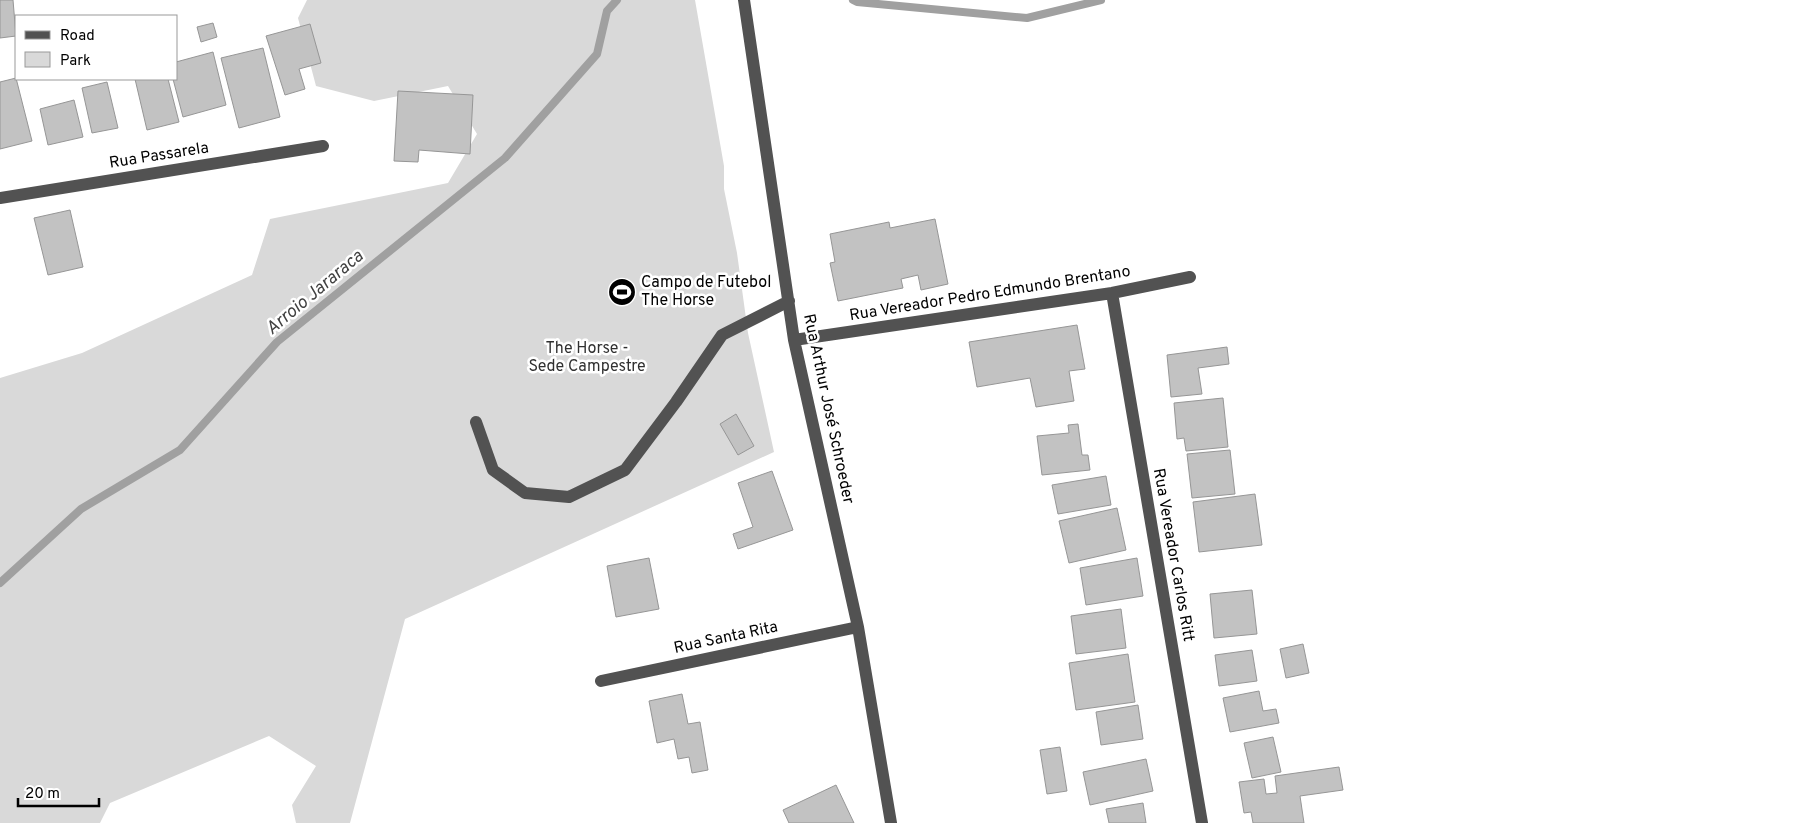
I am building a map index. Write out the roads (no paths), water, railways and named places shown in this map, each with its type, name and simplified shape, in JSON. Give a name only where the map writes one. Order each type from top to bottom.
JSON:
[{"type":"street","name":"Rua Arthur José Schroeder","points":[[744,0],[794,340],[858,627],[891,823]]},
{"type":"street","name":"Rua Passarela","points":[[0,198],[323,146]]},
{"type":"street","name":"Rua Vereador Pedro Edmundo Brentano","points":[[794,340],[1112,293],[1190,277]]},
{"type":"street","name":"Rua Vereador Carlos Ritt","points":[[1112,293],[1202,823]]},
{"type":"street","points":[[476,422],[493,470],[525,493],[569,497],[625,470],[676,402],[722,335],[789,301]]},
{"type":"street","name":"Rua Santa Rita","points":[[601,681],[858,627]]},
{"type":"waterway","name":"Arroio Jararaca","points":[[0,583],[81,509],[180,450],[277,342],[505,158],[597,54],[607,11],[617,0]]},
{"type":"waterway","name":"Arroio Jararaca","points":[[853,0],[857,2],[1027,18],[1101,0]]},
{"type":"place","name":"Campo de Futebol The Horse","points":[[622,292]]},
{"type":"park label","name":"The Horse - Sede Campestre","points":[[587,358]]}]
